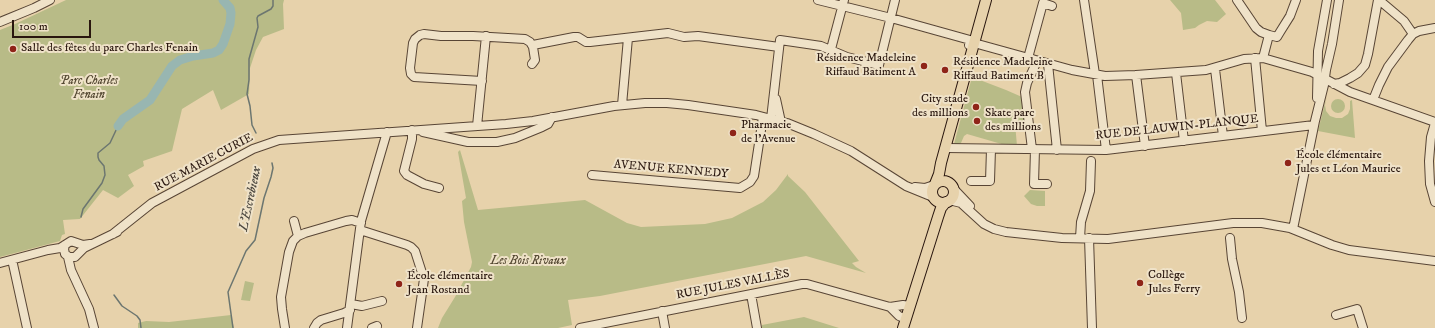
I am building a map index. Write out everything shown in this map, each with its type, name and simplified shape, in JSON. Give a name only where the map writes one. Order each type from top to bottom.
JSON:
[{"type":"main road","points":[[929,245],[934,218],[934,198],[932,191],[946,148],[986,0]]},
{"type":"main road","points":[[905,324],[941,208],[953,194],[945,164],[946,148]]},
{"type":"main road","points":[[934,184],[942,181],[951,185]]},
{"type":"main road","points":[[934,198],[940,202],[947,201]]},
{"type":"street","points":[[0,22],[50,0]]},
{"type":"street","points":[[818,0],[843,3],[970,40],[970,45],[1096,75],[1176,73],[1215,68],[1242,59],[1259,58],[1317,71],[1325,74],[1334,84],[1347,91],[1435,123],[1430,143],[1432,167],[1431,189],[1435,202]]},
{"type":"street","points":[[533,45],[574,37],[578,37],[588,42],[668,33],[684,38],[695,36],[780,44],[814,45],[831,49],[847,57],[879,65],[895,0]]},
{"type":"street","points":[[1084,0],[1106,150]]},
{"type":"street","points":[[1237,0],[1256,28],[1261,32],[1277,36],[1290,16],[1296,0]]},
{"type":"street","points":[[1293,230],[1314,123],[1318,92],[1317,71],[1319,42],[1327,0]]},
{"type":"street","points":[[1314,123],[1319,108],[1339,0]]},
{"type":"street","points":[[1334,84],[1350,78],[1358,73],[1365,65],[1379,0],[1404,20],[1413,34]]},
{"type":"street","points":[[831,49],[843,3]]},
{"type":"street","points":[[1028,58],[1043,3],[1052,6]]},
{"type":"street","points":[[1373,100],[1381,80],[1391,63],[1413,34],[1419,31],[1435,28]]},
{"type":"street","points":[[482,81],[444,78],[416,78],[411,74],[410,68],[413,43],[415,39],[420,35],[486,36],[525,40],[533,45],[535,58],[532,64]]},
{"type":"street","points":[[1262,131],[1259,58],[1269,35]]},
{"type":"street","points":[[477,126],[486,36]]},
{"type":"street","points":[[622,105],[628,38]]},
{"type":"street","points":[[780,44],[775,90],[781,122]]},
{"type":"street","points":[[1037,61],[1027,83],[1025,92],[1033,149],[1034,184],[1047,184]]},
{"type":"street","points":[[1048,64],[1057,150]]},
{"type":"street","points":[[1215,68],[1223,136]]},
{"type":"street","points":[[1176,73],[1184,141]]},
{"type":"street","points":[[1136,75],[1145,146]]},
{"type":"street","name":"AVENUE KENNEDY","points":[[592,175],[740,188],[750,182],[754,176],[775,90]]},
{"type":"street","name":"RUE MARIE CURIE","points":[[73,255],[113,234],[150,205],[256,148],[284,138],[520,123],[622,105],[677,103],[767,118],[808,131],[851,151],[896,178]]},
{"type":"street","points":[[439,188],[424,184],[407,175],[404,171],[415,130],[468,142],[496,142],[515,138],[542,127],[550,122],[552,118]]},
{"type":"street","name":"RUE DE LAUWIN-PLANQUE","points":[[946,148],[1106,150],[1262,131],[1314,123]]},
{"type":"street","points":[[347,327],[361,226],[387,132]]},
{"type":"street","points":[[971,181],[990,181],[991,149]]},
{"type":"street","points":[[1080,238],[1081,222],[1090,191],[1090,161]]},
{"type":"street","points":[[896,178],[919,188],[926,188],[934,184]]},
{"type":"street","points":[[896,178],[910,188],[934,198]]},
{"type":"street","points":[[951,185],[979,216],[994,226],[1063,234],[1080,238]]},
{"type":"street","points":[[947,201],[956,201],[962,204],[981,222],[998,231],[1048,237],[1124,238],[1230,231],[1262,223],[1293,230],[1349,250],[1435,261]]},
{"type":"street","points":[[285,328],[281,297],[290,248],[293,241],[305,232],[350,220],[406,244],[415,251],[424,279],[417,328]]},
{"type":"street","points":[[294,221],[298,236]]},
{"type":"street","points":[[1230,231],[1232,259],[1239,292],[1242,318]]},
{"type":"street","points":[[1090,238],[1092,328]]},
{"type":"street","points":[[0,263],[60,248],[71,241],[78,243],[80,247],[73,255],[73,273],[89,309],[94,328]]},
{"type":"street","name":"RUE MARIE CURIE","points":[[78,243],[86,245],[94,243]]},
{"type":"street","points":[[65,245],[64,251],[73,255]]},
{"type":"street","points":[[0,268],[56,253],[73,255]]},
{"type":"street","points":[[13,264],[27,328]]},
{"type":"street","name":"RUE JULES VALLÈS","points":[[580,328],[804,284],[890,307],[903,305],[910,306]]},
{"type":"street","points":[[751,294],[757,328]]},
{"type":"street","points":[[314,328],[318,321],[337,315],[350,307],[364,306],[382,301]]},
{"type":"street","name":"RUE JULES VALLÈS","points":[[890,307],[905,324]]},
{"type":"street","points":[[1336,315],[1357,309],[1363,328]]},
{"type":"street","points":[[662,311],[665,328]]},
{"type":"street","points":[[337,315],[343,319],[347,327]]},
{"type":"green space","name":"Parc Charles Fenain","points":[[66,0],[284,0],[284,29],[263,37],[256,50],[250,68],[249,94],[221,110],[213,90],[182,109],[172,151],[143,161],[144,166],[128,175],[134,186],[118,198],[103,190],[80,219],[63,220],[65,234],[62,235],[60,241],[0,257],[0,30]]},
{"type":"green space","points":[[1170,0],[1215,0],[1226,14],[1217,22],[1207,21],[1195,28],[1183,30],[1181,13]]},
{"type":"green space","points":[[972,77],[1022,97],[1026,121],[1015,123],[1017,146],[1005,145],[967,134],[964,136],[961,143],[957,145],[954,144]]},
{"type":"green space","points":[[1327,95],[1325,105],[1326,111],[1330,116],[1336,118],[1342,118],[1348,114],[1350,109],[1350,101],[1352,100],[1355,138],[1318,131]]},
{"type":"green space","points":[[1338,99],[1343,101],[1345,106],[1343,111],[1338,113],[1333,111],[1331,106],[1333,101]]},
{"type":"green space","name":"Les Bois Rivaux","points":[[460,150],[478,210],[585,200],[627,223],[641,227],[705,224],[732,218],[763,202],[776,190],[788,174],[788,176],[805,192],[859,261],[852,263],[866,273],[806,256],[600,296],[568,300],[572,325],[558,328],[438,328],[442,318],[471,267],[472,262],[464,222],[462,201],[466,198],[458,152]]},
{"type":"green space","points":[[1030,190],[1045,191],[1045,206],[1031,204],[1024,196]]},
{"type":"green space","points":[[245,281],[254,283],[250,301],[241,300]]},
{"type":"green space","points":[[231,315],[234,328],[138,328],[138,323],[146,321],[169,322]]},
{"type":"green space","points":[[804,317],[839,328],[762,328],[762,325]]},
{"type":"waterway","name":"L'Escrebieux","points":[[118,126],[123,119],[150,100],[172,66],[180,60],[193,56],[213,53],[219,50],[223,44],[230,24],[231,13],[230,8],[223,0]]},
{"type":"waterway","name":"L'Escrebieux","points":[[256,133],[252,125],[247,94],[249,59],[258,27],[257,18],[271,9],[273,6],[273,0]]},
{"type":"waterway","name":"L'Escrebieux","points":[[81,217],[83,209],[102,183],[105,175],[104,166],[99,160],[98,153],[110,143],[118,126]]},
{"type":"waterway","name":"L'Escrebieux","points":[[233,328],[228,292],[246,251],[255,240],[264,198],[273,168],[272,163]]},
{"type":"waterway","name":"L'Escrebieux","points":[[114,295],[122,306],[137,316],[140,320],[141,328]]},
{"type":"place","name":"Salle des fêtes du parc Charles Fenain","points":[[13,49]]},
{"type":"place","name":"Résidence Madeleine Riffaud Batiment A","points":[[924,66]]},
{"type":"place","name":"Résidence Madeleine Riffaud Batiment B","points":[[945,70]]},
{"type":"place","name":"City stade des millions","points":[[976,107]]},
{"type":"place","name":"Skate parc des millions","points":[[977,121]]},
{"type":"place","name":"Pharmacie de l'Avenue","points":[[733,133]]},
{"type":"place","name":"École élémentaire Jules et Léon Maurice","points":[[1288,163]]},
{"type":"place","name":"Collège Jules Ferry","points":[[1140,283]]},
{"type":"place","name":"École élémentaire Jean Rostand","points":[[399,284]]}]
